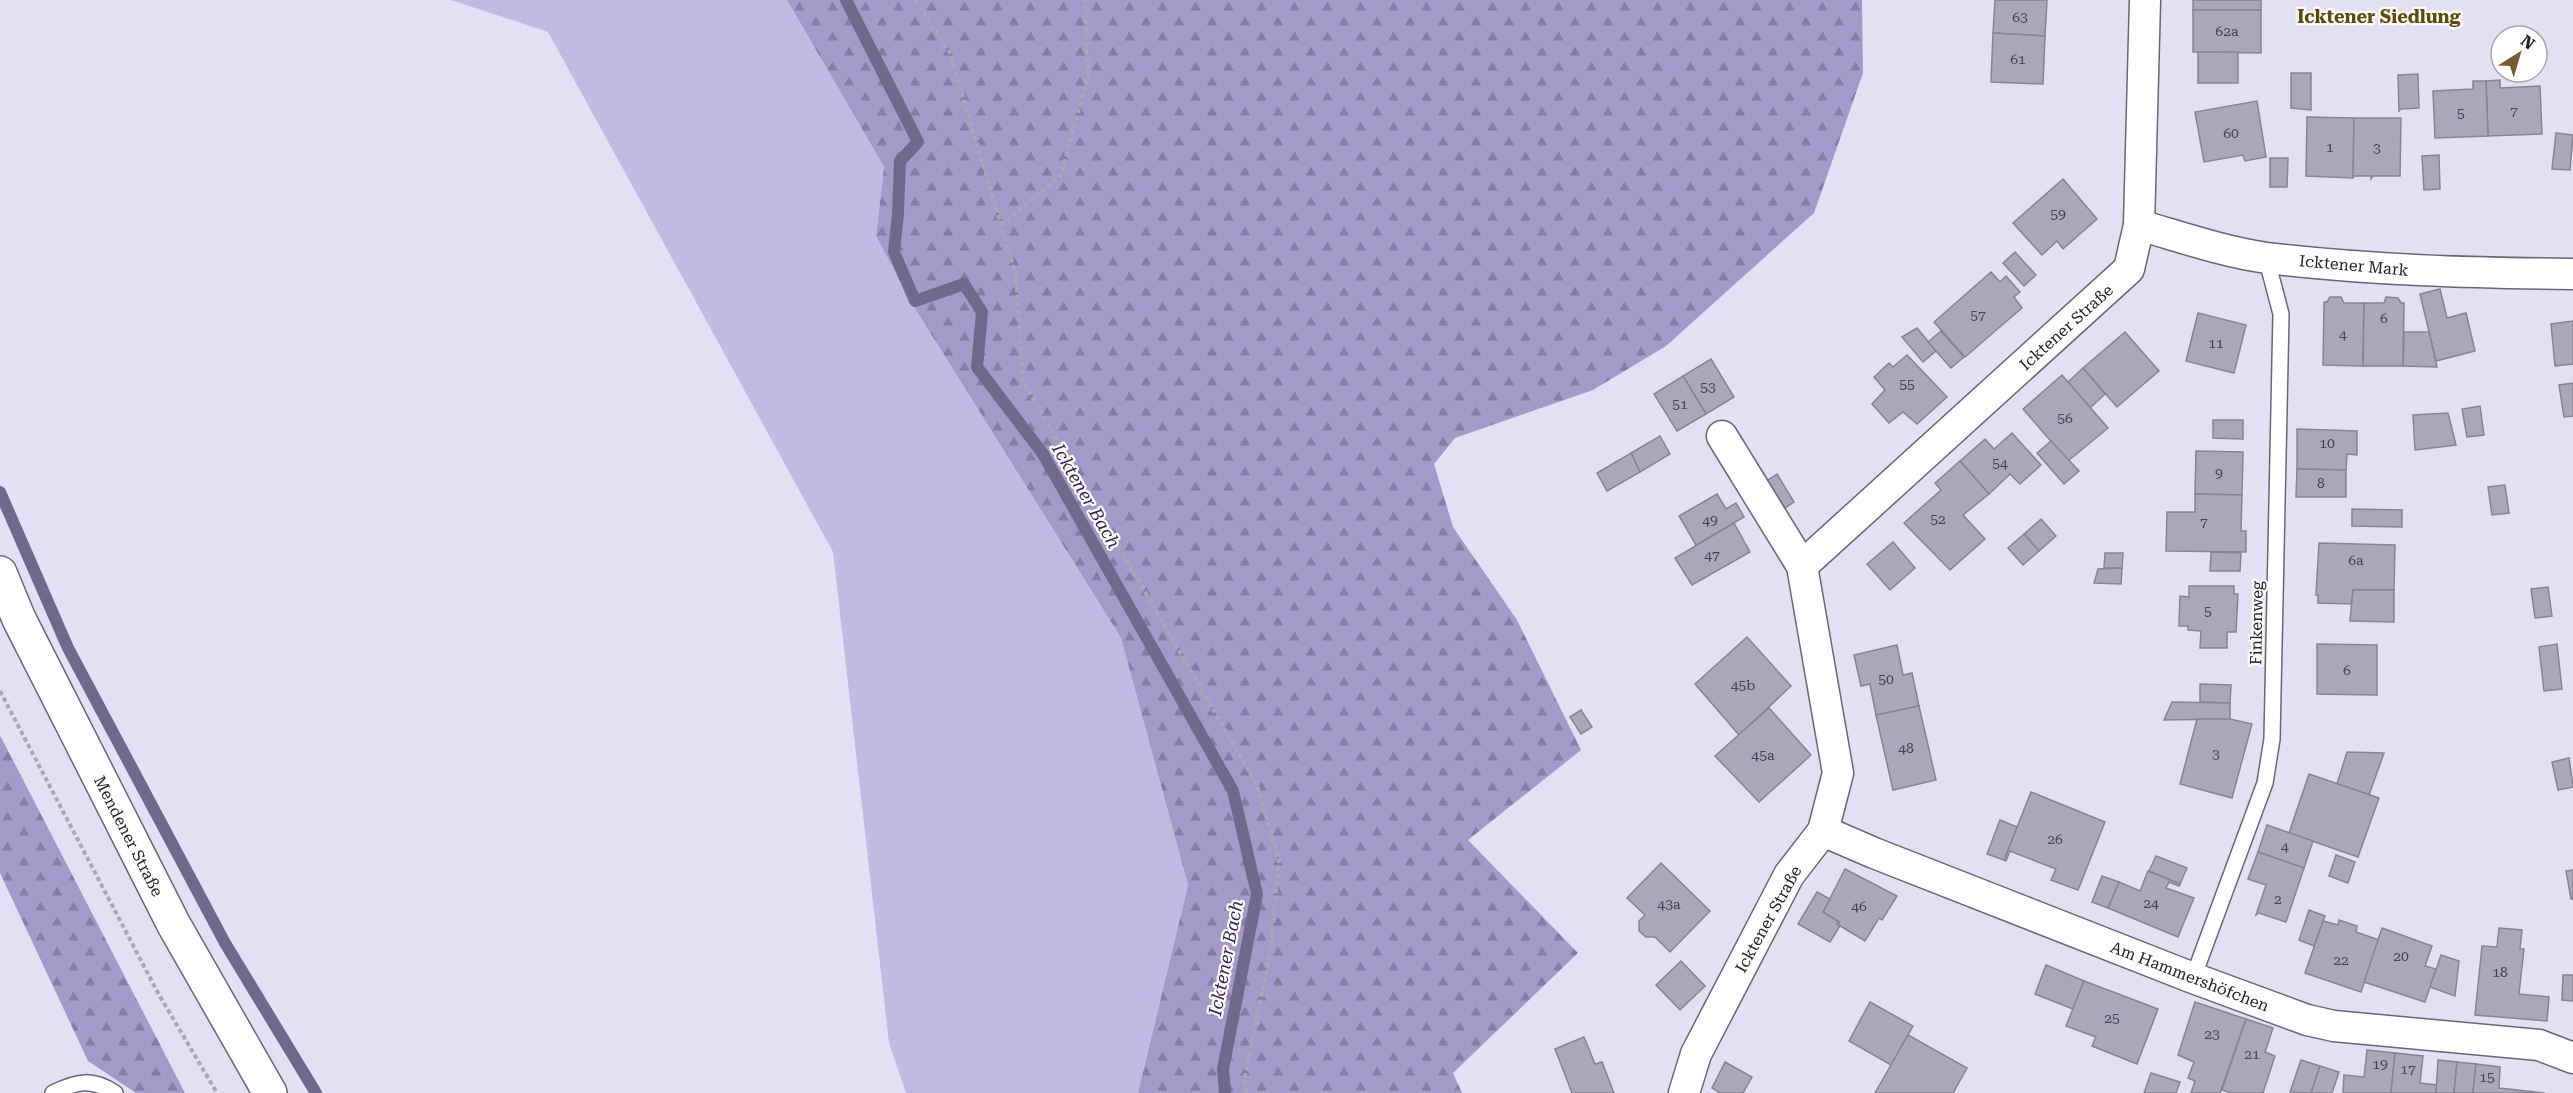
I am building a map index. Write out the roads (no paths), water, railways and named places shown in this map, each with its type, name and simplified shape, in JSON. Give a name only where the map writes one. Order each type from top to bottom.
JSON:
[{"type":"main road","name":"Mendener Straße","points":[[0,573],[19,619],[174,925],[270,1093]]},
{"type":"street","name":"Icktener Straße","points":[[1802,566],[2130,269],[2139,225],[2145,0]]},
{"type":"street","name":"Icktener Mark","points":[[2139,225],[2204,244],[2266,257],[2444,273],[2573,274]]},
{"type":"street","name":"Icktener Straße","points":[[1684,1093],[1696,1054],[1789,875],[1823,831],[1838,773],[1802,566],[1722,436]]},
{"type":"street","name":"Am Hammershöfchen","points":[[1823,831],[2193,978],[2307,1020],[2334,1026],[2539,1046],[2573,1058]]},
{"type":"lane","name":"Finkenweg","points":[[2193,978],[2265,783],[2272,739],[2281,314],[2266,257]]},
{"type":"lane","points":[[53,1093],[85,1082],[102,1084],[115,1093]]},
{"type":"waterway","name":"Icktener Bach","points":[[846,0],[918,142],[900,161],[894,252],[915,301],[964,284],[982,312],[977,367],[1043,454],[1233,791],[1257,894],[1223,1069],[1225,1093]]},
{"type":"waterway","points":[[0,492],[68,648],[225,943],[316,1093]]},
{"type":"district","name":"Icktener Siedlung","points":[[2379,17]]}]
